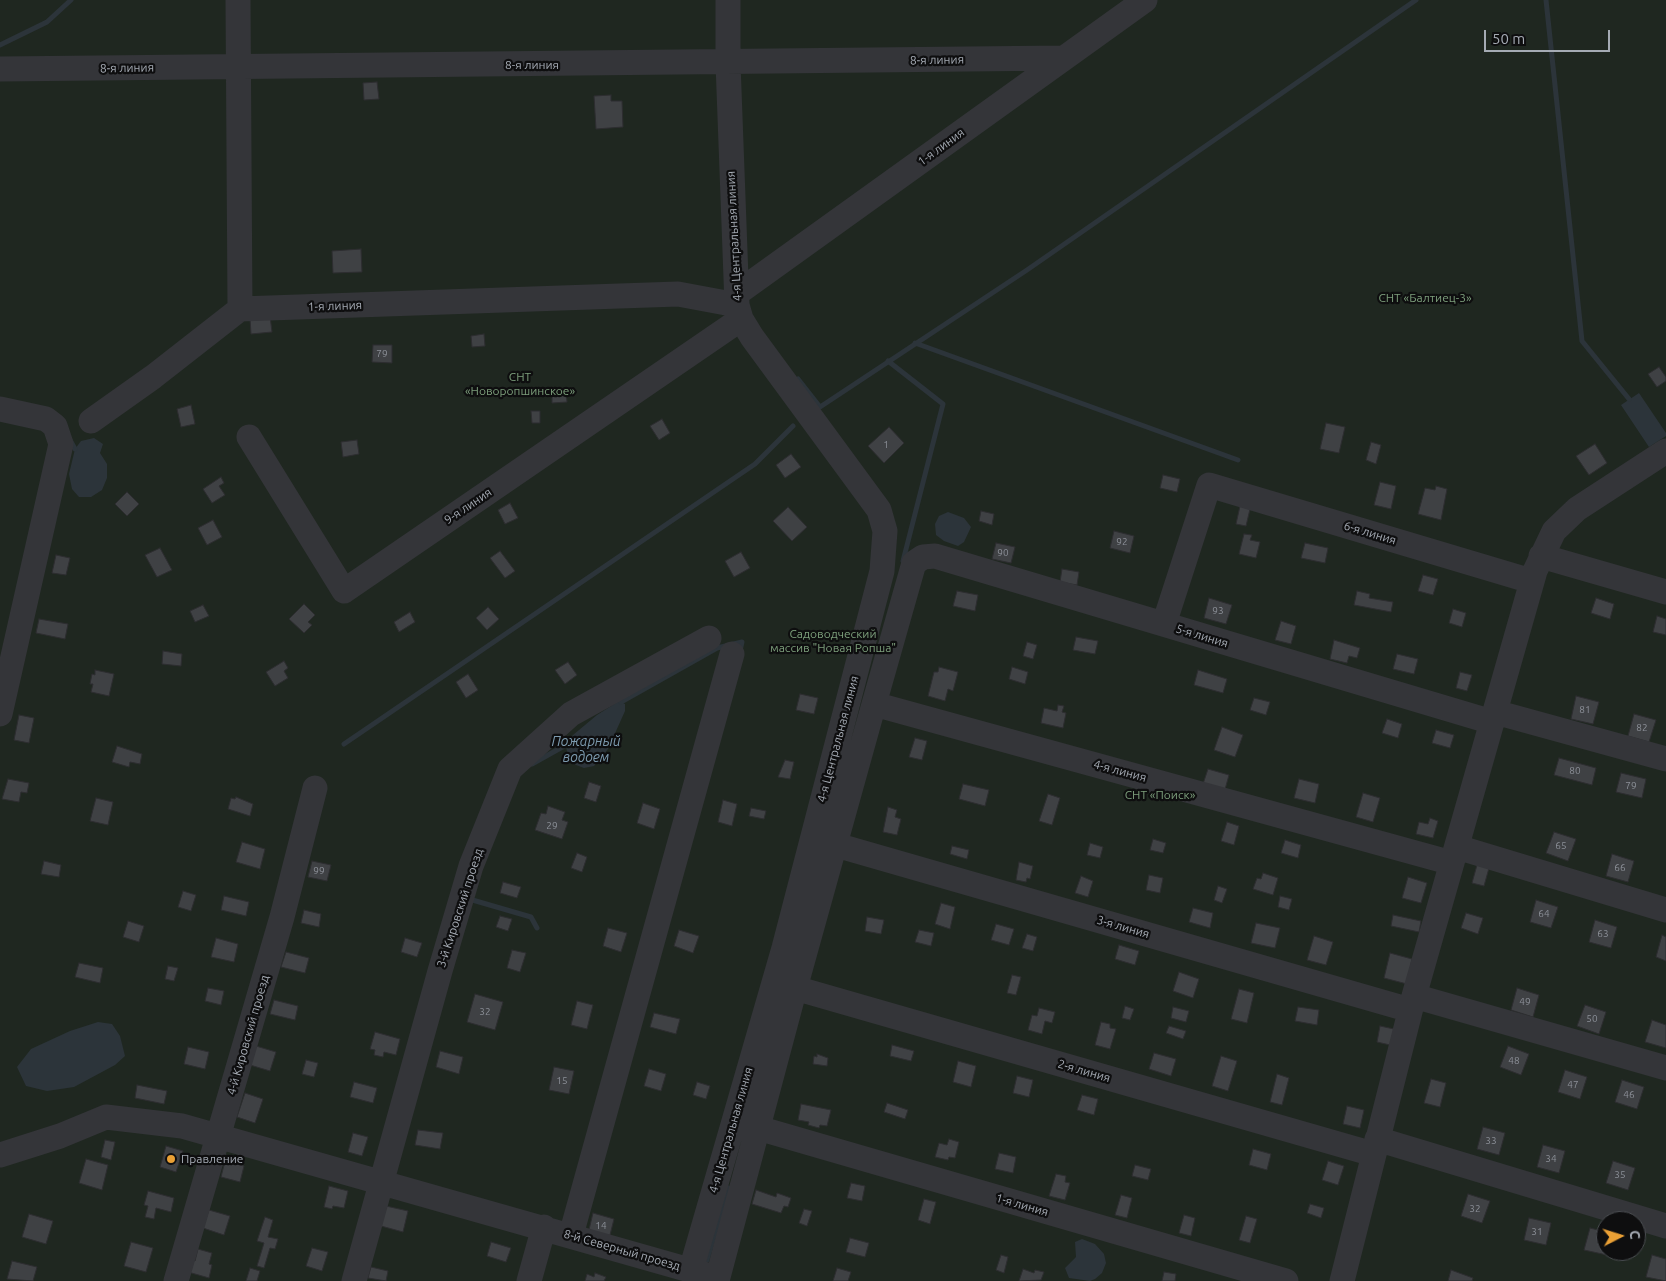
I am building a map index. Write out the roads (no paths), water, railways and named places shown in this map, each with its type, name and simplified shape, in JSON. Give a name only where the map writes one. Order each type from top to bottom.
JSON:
[{"type":"street","points":[[92,421],[153,377],[240,309],[238,0]]},
{"type":"street","name":"4-я Центральная линия","points":[[710,1277],[784,948],[882,571],[885,531],[878,510],[752,337],[738,306],[728,63],[728,0]]},
{"type":"street","name":"1-я линия","points":[[240,309],[678,294],[738,306],[1064,58],[1145,0]]},
{"type":"street","name":"8-я линия","points":[[0,69],[728,63],[1064,58]]},
{"type":"street","name":"9-я линия","points":[[249,437],[344,591],[738,306]]},
{"type":"street","points":[[0,409],[46,419],[55,426],[61,444],[0,714]]},
{"type":"street","points":[[1342,1281],[1412,1003],[1531,581],[1554,530],[1577,509],[1666,451]]},
{"type":"street","name":"6-я линия","points":[[1164,624],[1208,485],[1531,581]]},
{"type":"street","name":"5-я линия","points":[[874,704],[914,563],[923,557],[935,556],[1164,624],[1493,717],[1666,759]]},
{"type":"street","points":[[1541,556],[1666,592]]},
{"type":"street","name":"3-й Кировский проезд","points":[[354,1281],[440,971],[472,866],[510,769],[571,714],[709,638]]},
{"type":"street","points":[[572,1235],[732,654]]},
{"type":"street","points":[[710,1277],[758,1128],[874,704]]},
{"type":"street","name":"4-я линия","points":[[874,704],[1666,910]]},
{"type":"street","name":"4-й Кировский проезд","points":[[176,1281],[282,917],[314,788]]},
{"type":"street","name":"3-я линия","points":[[836,844],[1412,1003],[1666,1068]]},
{"type":"street","name":"2-я линия","points":[[795,988],[1666,1226]]},
{"type":"street","name":"8-й Северный проезд","points":[[0,1155],[60,1136],[106,1117],[182,1126],[572,1235],[710,1277]]},
{"type":"street","name":"1-я линия","points":[[758,1128],[1286,1281]]},
{"type":"street","points":[[529,1281],[544,1227]]},
{"type":"water","points":[[1639,393],[1666,433],[1666,436],[1649,447],[1621,405]]},
{"type":"water","points":[[94,438],[103,444],[100,453],[107,464],[107,478],[102,490],[91,497],[79,497],[72,489],[69,474],[75,449],[81,441]]},
{"type":"water","points":[[948,512],[964,518],[971,527],[964,542],[958,546],[944,541],[936,535],[935,524],[939,516]]},
{"type":"water","name":"Пожарный водоем","points":[[619,701],[625,704],[625,711],[608,749],[594,766],[584,768],[576,765],[568,758],[566,745],[573,735],[597,715]]},
{"type":"water","points":[[98,1022],[112,1024],[120,1036],[125,1056],[115,1065],[74,1087],[47,1091],[26,1086],[17,1067],[31,1049],[70,1031]]},
{"type":"water","points":[[1082,1239],[1095,1244],[1104,1254],[1106,1263],[1102,1273],[1090,1281],[1069,1278],[1065,1268],[1076,1257],[1075,1242]]},
{"type":"waterway","points":[[0,45],[47,22],[71,0]]},
{"type":"waterway","points":[[798,379],[820,407],[1027,270],[1416,0]]},
{"type":"waterway","points":[[1546,0],[1582,341],[1629,399]]},
{"type":"waterway","points":[[915,343],[1238,460]]},
{"type":"waterway","points":[[888,361],[943,404],[903,561]]},
{"type":"waterway","points":[[344,744],[755,464],[793,426]]},
{"type":"waterway","points":[[70,440],[75,449]]},
{"type":"waterway","points":[[621,702],[717,648],[742,642],[740,651]]},
{"type":"waterway","points":[[532,764],[566,745]]},
{"type":"waterway","points":[[469,899],[531,917],[537,928]]},
{"type":"waterway","points":[[707,1260],[728,1188]]},
{"type":"place","name":"Правление","points":[[171,1159]]},
{"type":"park label","name":"СНТ «Балтиец-3»","points":[[1425,298]]},
{"type":"park label","name":"СНТ «Новоропшинское»","points":[[520,384]]},
{"type":"park label","name":"Садоводческий массив \"Новая Ропша\"","points":[[833,641]]},
{"type":"park label","name":"СНТ «Поиск»","points":[[1160,795]]}]
